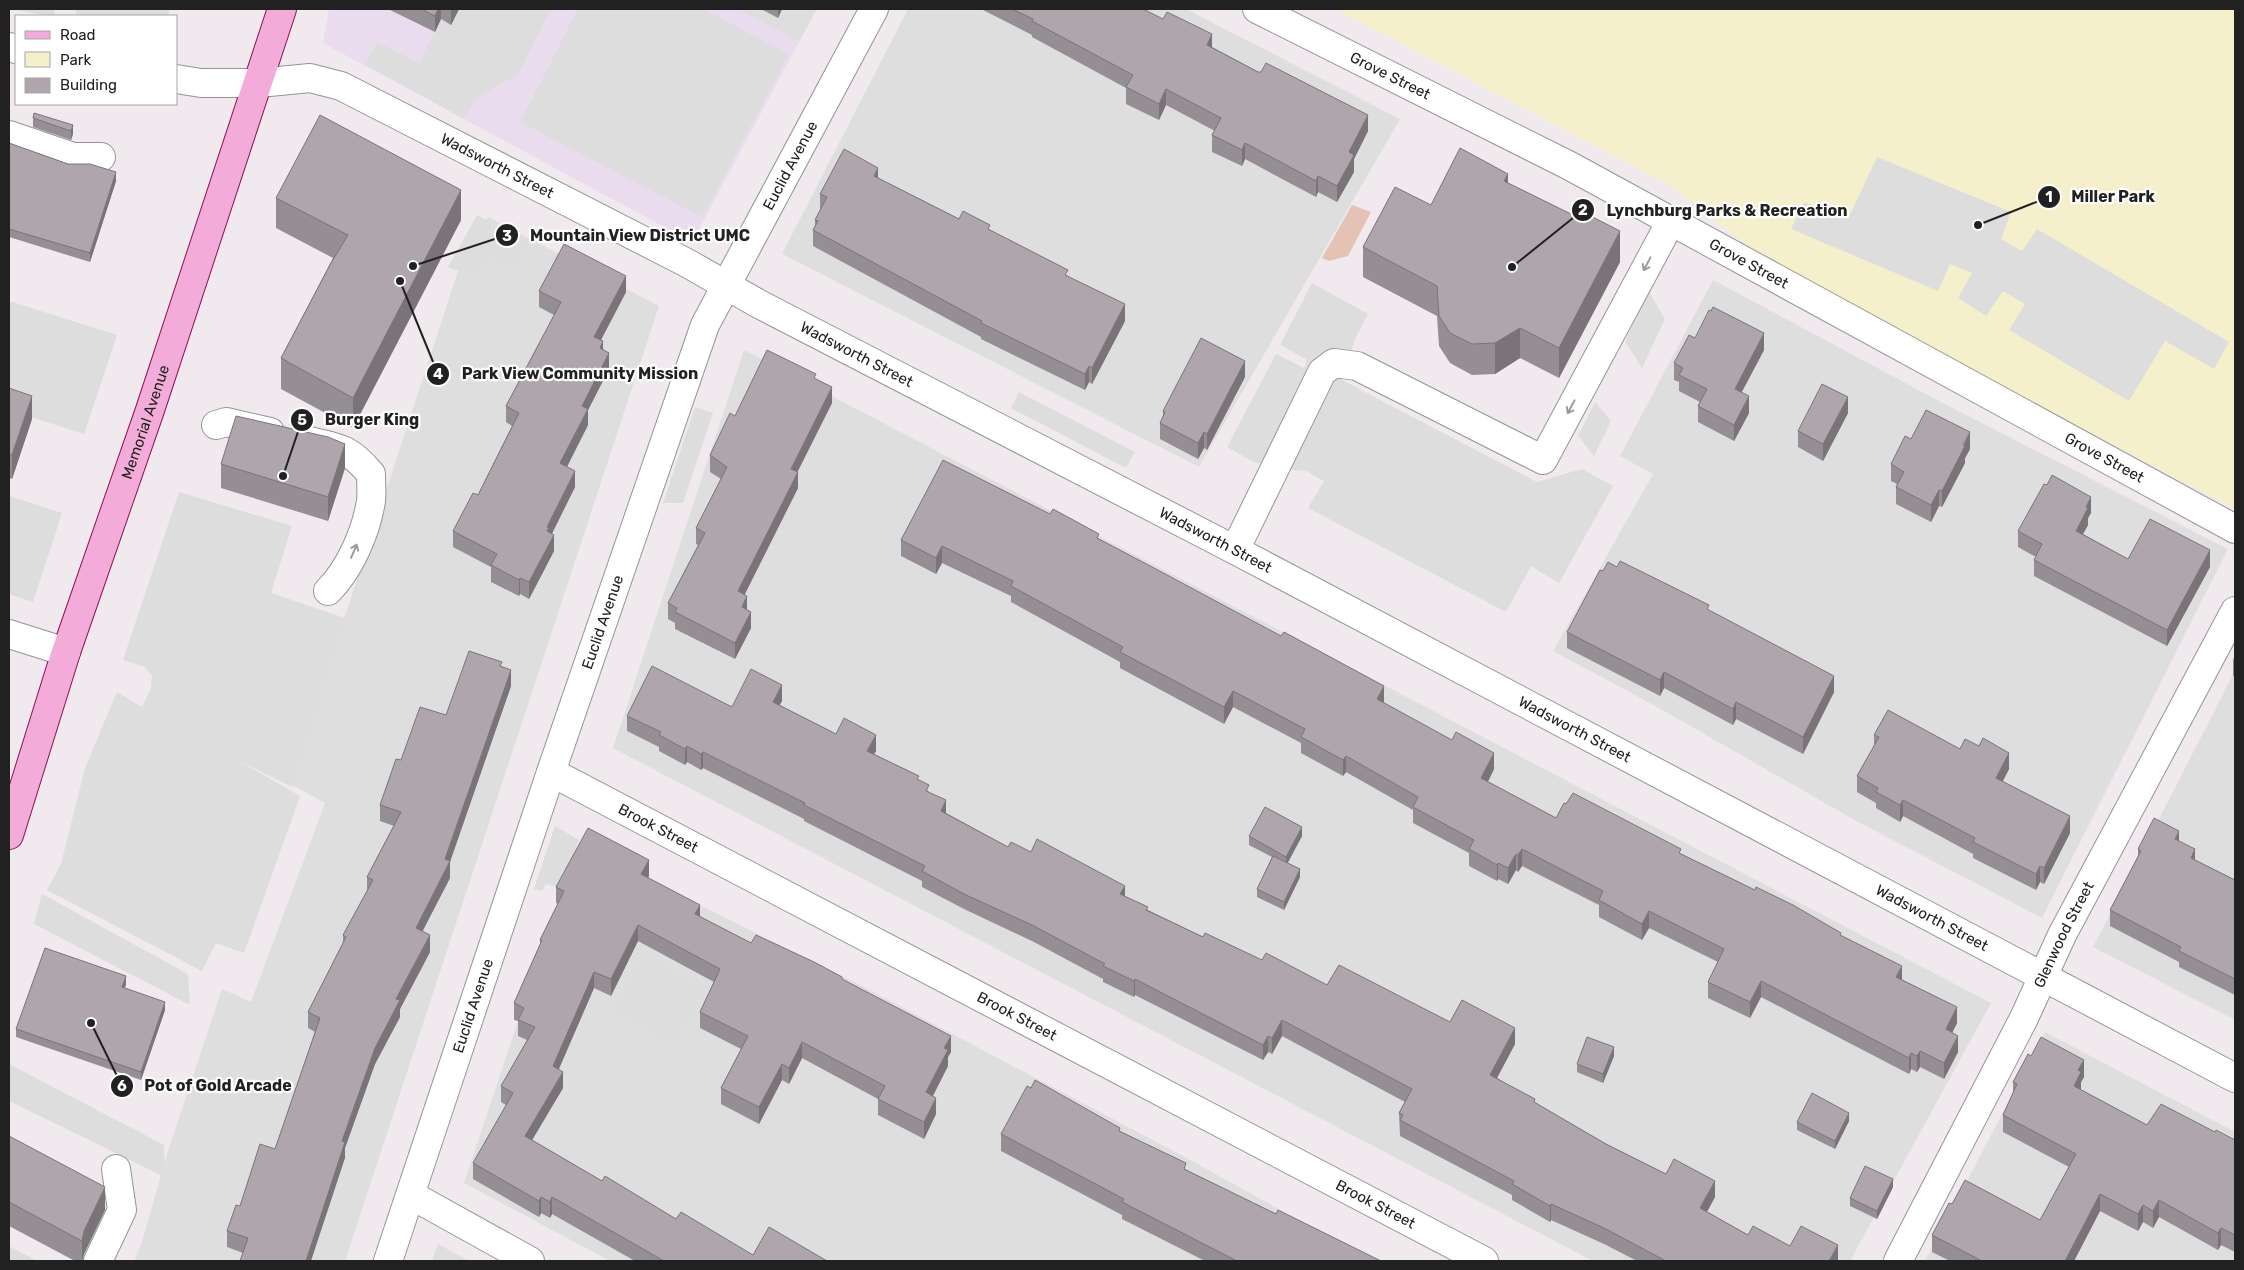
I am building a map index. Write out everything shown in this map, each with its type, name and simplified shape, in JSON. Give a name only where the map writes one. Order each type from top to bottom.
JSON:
[{"type":"main road","name":"Memorial Avenue","points":[[9,835],[66,652],[141,437],[282,9]]},
{"type":"street","name":"Euclid Avenue","points":[[388,1261],[551,772],[705,325],[874,9]]},
{"type":"street","name":"Grove Street","points":[[1257,9],[1570,166],[2235,529]]},
{"type":"street","name":"Wadsworth Street","points":[[178,79],[202,83],[258,82],[310,78],[341,86],[1235,550],[2235,1078]]},
{"type":"street","points":[[9,135],[73,157],[101,157]]},
{"type":"street","points":[[1235,550],[1322,372],[1334,363],[1357,366],[1543,460],[1671,221]]},
{"type":"street","points":[[216,425],[226,422],[251,426],[286,437],[336,446],[356,457],[371,474],[371,501],[356,549],[342,577],[328,591]]},
{"type":"street","name":"Glenwood Street","points":[[1898,1261],[2024,1018],[2062,935],[2235,611]]},
{"type":"street","points":[[9,634],[66,652]]},
{"type":"street","name":"Brook Street","points":[[551,772],[1484,1261]]},
{"type":"street","points":[[98,1261],[122,1210],[116,1169]]},
{"type":"street","points":[[411,1195],[530,1261]]},
{"type":"shaded area","points":[[10,9],[54,9],[55,15],[43,15]]},
{"type":"shaded area","points":[[75,9],[170,9],[168,15],[77,15]]},
{"type":"shaded area","points":[[329,9],[737,9],[799,42],[692,242],[323,43]]},
{"type":"shaded area","points":[[459,9],[551,9],[518,74],[476,98],[464,119],[365,64],[377,42],[419,63],[441,19],[451,25]]},
{"type":"shaded area","points":[[578,9],[703,9],[789,54],[702,217],[520,122]]},
{"type":"shaded area","points":[[737,9],[817,9],[799,42]]},
{"type":"shaded area","points":[[908,9],[1186,9],[1400,119],[1199,467],[782,254]]},
{"type":"shaded area","points":[[1877,157],[2011,212],[2001,239],[2022,251],[2037,229],[2229,342],[2214,369],[2165,341],[2129,401],[2009,330],[2025,304],[2003,291],[1986,316],[1958,298],[1972,273],[1950,264],[1938,291],[1791,229],[1804,202],[1848,219]]},
{"type":"shaded area","points":[[1352,205],[1371,212],[1348,256],[1329,261],[1322,258]]},
{"type":"shaded area","points":[[477,215],[528,243],[511,268],[487,258],[471,276],[448,267]]},
{"type":"shaded area","points":[[488,217],[659,306],[345,1261],[134,1261],[142,1242],[168,1151],[222,989],[251,1002],[325,803],[290,784],[460,265]]},
{"type":"shaded area","points":[[1713,280],[1939,401],[2228,549],[2042,918],[1860,823],[1659,708],[1553,651],[1653,474],[1620,456]]},
{"type":"shaded area","points":[[1312,283],[1368,314],[1355,339],[1342,380],[1537,482],[1582,469],[1613,486],[1559,583],[1531,566],[1506,612],[1308,508],[1324,481],[1306,471],[1276,469],[1252,461],[1227,447],[1276,354],[1304,368],[1306,365],[1306,359],[1280,345]]},
{"type":"shaded area","points":[[1649,292],[1665,319],[1642,368],[1625,341]]},
{"type":"shaded area","points":[[9,301],[117,335],[84,434],[9,410]]},
{"type":"shaded area","points":[[744,350],[1991,1003],[1850,1261],[1593,1261],[613,748]]},
{"type":"shaded area","points":[[1019,392],[1135,452],[1126,468],[1011,408]]},
{"type":"shaded area","points":[[1595,402],[1611,421],[1594,456],[1578,436]]},
{"type":"shaded area","points":[[695,407],[713,413],[683,503],[663,503]]},
{"type":"shaded area","points":[[179,492],[292,526],[271,593],[345,618],[292,787],[239,761],[300,796],[244,953],[216,943],[202,971],[47,890],[61,864],[85,768],[117,692],[142,707],[151,688],[152,676],[145,667],[123,660]]},
{"type":"shaded area","points":[[9,496],[62,513],[33,602],[9,594]]},
{"type":"shaded area","points":[[2235,671],[2235,1020],[2093,947]]},
{"type":"shaded area","points":[[555,826],[579,840],[561,888],[546,884],[542,891],[534,889]]},
{"type":"shaded area","points":[[42,894],[188,974],[190,1005],[34,924]]},
{"type":"shaded area","points":[[686,898],[860,985],[1181,1155],[1373,1261],[610,1261],[464,1183],[534,973]]},
{"type":"shaded area","points":[[642,954],[705,988],[675,1045],[614,1012]]},
{"type":"shaded area","points":[[2045,1032],[2235,1132],[2235,1261],[1925,1261]]},
{"type":"shaded area","points":[[9,1064],[164,1145],[165,1177],[9,1101]]},
{"type":"shaded area","points":[[438,1244],[469,1261],[432,1261]]},
{"type":"shaded area","points":[[9,1246],[37,1261],[9,1261]]},
{"type":"green space","points":[[1336,9],[2235,9],[2235,509],[1772,265],[1671,186]]},
{"type":"building","points":[[421,9],[438,9],[435,16]]},
{"type":"building","points":[[1012,9],[1143,9],[1163,19],[1167,12],[1212,34],[1207,45],[1258,72],[1261,72],[1266,63],[1368,115],[1349,152],[1354,155],[1337,186],[1318,176],[1316,181],[1245,143],[1242,150],[1212,135],[1221,118],[1166,89],[1159,104],[1126,87],[1133,75]]},
{"type":"building","points":[[34,113],[73,125],[71,131],[33,118]]},
{"type":"building","points":[[320,115],[461,190],[353,398],[281,358],[331,263],[348,235],[276,198]]},
{"type":"building","points":[[9,143],[68,164],[90,164],[116,172],[90,253],[9,229]]},
{"type":"building","points":[[1460,148],[1508,174],[1504,181],[1573,215],[1577,209],[1620,231],[1559,348],[1520,328],[1495,343],[1472,344],[1450,333],[1439,316],[1437,286],[1363,247],[1395,187],[1431,205]]},
{"type":"building","points":[[844,149],[878,168],[874,176],[959,219],[963,211],[990,225],[988,229],[1068,270],[1065,275],[1125,304],[1092,368],[1089,366],[1085,374],[981,323],[982,321],[813,230],[818,221],[815,220],[827,197],[820,194]]},
{"type":"building","points":[[564,244],[626,276],[594,337],[603,341],[600,348],[609,353],[582,406],[588,409],[560,463],[575,471],[547,527],[549,528],[547,531],[554,535],[529,582],[520,578],[519,580],[491,565],[497,554],[453,531],[473,493],[478,495],[519,413],[506,406],[561,302],[539,291]]},
{"type":"building","points":[[1713,307],[1764,333],[1735,389],[1749,396],[1734,425],[1698,406],[1707,389],[1679,375],[1683,368],[1674,363],[1689,335],[1695,338],[1709,310],[1711,311]]},
{"type":"building","points":[[1201,338],[1245,361],[1207,434],[1204,432],[1198,443],[1160,423],[1165,412],[1163,411]]},
{"type":"building","points":[[767,350],[816,374],[814,378],[832,387],[791,469],[798,472],[738,591],[747,596],[742,607],[751,612],[735,643],[675,612],[677,608],[668,603],[705,533],[696,528],[727,467],[710,455],[730,413],[735,416]]},
{"type":"building","points":[[1822,384],[1848,397],[1823,444],[1798,431]]},
{"type":"building","points":[[9,388],[32,396],[12,455],[9,454]]},
{"type":"building","points":[[1926,410],[1970,432],[1942,491],[1939,490],[1931,505],[1896,487],[1904,472],[1891,464],[1905,436],[1911,439]]},
{"type":"building","points":[[236,416],[328,437],[345,444],[328,497],[221,464]]},
{"type":"building","points":[[943,460],[1050,514],[1053,509],[1099,534],[1097,538],[1281,636],[1284,632],[1384,686],[1377,699],[1452,740],[1456,732],[1494,753],[1481,778],[1556,818],[1564,803],[1566,804],[1573,793],[1681,849],[1679,853],[1755,890],[1756,887],[1793,905],[1841,933],[1840,935],[1902,966],[1896,977],[1957,1007],[1946,1029],[1958,1036],[1944,1063],[1920,1051],[1917,1056],[1911,1053],[1909,1058],[1761,981],[1750,1002],[1708,982],[1724,949],[1649,911],[1642,924],[1599,900],[1603,891],[1522,849],[1518,855],[1516,854],[1508,868],[1498,863],[1497,865],[1469,849],[1474,840],[1413,807],[1418,797],[1346,756],[1343,760],[1301,737],[1305,729],[1233,691],[1224,707],[1120,652],[1123,647],[1011,586],[1013,581],[942,546],[936,558],[901,540]]},
{"type":"building","points":[[2052,475],[2091,497],[2086,507],[2088,508],[2076,531],[2128,559],[2150,519],[2210,550],[2167,630],[2034,560],[2042,544],[2018,531],[2044,484],[2047,485]]},
{"type":"building","points":[[1620,561],[1709,605],[1707,609],[1834,676],[1803,737],[1736,702],[1733,709],[1664,672],[1660,680],[1567,632],[1600,570],[1603,571],[1608,562],[1617,567]]},
{"type":"building","points":[[469,651],[502,662],[500,666],[511,670],[445,859],[450,861],[416,928],[430,935],[396,999],[400,1000],[375,1048],[342,1141],[345,1142],[306,1261],[240,1261],[248,1238],[227,1231],[236,1205],[240,1206],[260,1144],[275,1149],[320,1018],[308,1012],[346,937],[343,935],[373,880],[367,877],[401,812],[380,805],[396,759],[401,760],[420,707],[446,715]]},
{"type":"building","points":[[652,666],[732,707],[751,669],[782,685],[773,702],[836,734],[844,718],[876,735],[867,751],[919,776],[917,779],[929,785],[926,791],[946,800],[941,811],[1008,847],[1011,842],[1031,852],[1037,839],[1125,886],[1120,894],[1148,907],[1146,910],[1203,937],[1205,933],[1262,960],[1266,953],[1327,985],[1339,965],[1450,1022],[1462,1000],[1515,1028],[1490,1075],[1535,1099],[1534,1102],[1606,1144],[1666,1174],[1674,1159],[1715,1181],[1700,1208],[1748,1235],[1753,1226],[1790,1246],[1801,1226],[1838,1245],[1829,1261],[1666,1261],[1604,1228],[1551,1204],[1550,1206],[1512,1184],[1514,1181],[1400,1120],[1403,1115],[1399,1113],[1412,1089],[1282,1020],[1272,1038],[1268,1036],[1263,1045],[1135,979],[1134,981],[1103,966],[1105,964],[1034,926],[964,894],[922,871],[925,866],[804,805],[805,803],[703,752],[701,754],[687,746],[685,749],[659,735],[661,732],[627,716]]},
{"type":"building","points":[[1888,710],[1960,749],[1965,739],[1979,746],[1983,738],[2009,753],[1996,778],[2070,816],[2044,868],[2040,866],[2036,874],[1973,842],[1975,838],[1903,800],[1900,805],[1876,792],[1878,788],[1857,776],[1879,737],[1874,735]]},
{"type":"building","points":[[1265,807],[1302,827],[1286,857],[1249,836]]},
{"type":"building","points":[[2154,818],[2179,831],[2175,839],[2195,849],[2191,858],[2235,880],[2235,979],[2179,951],[2181,947],[2110,910],[2141,851],[2138,849]]},
{"type":"building","points":[[588,828],[649,860],[641,874],[700,905],[695,914],[751,943],[756,935],[814,962],[842,977],[842,979],[951,1036],[944,1048],[948,1050],[926,1092],[936,1098],[924,1122],[878,1099],[885,1086],[802,1042],[789,1068],[782,1064],[759,1107],[721,1088],[748,1036],[700,1012],[720,969],[638,925],[611,979],[594,972],[553,1066],[563,1072],[525,1136],[602,1181],[605,1176],[676,1219],[681,1212],[753,1255],[769,1227],[827,1261],[664,1261],[552,1197],[550,1202],[541,1197],[539,1201],[473,1163],[513,1093],[501,1086],[535,1027],[518,1020],[524,1008],[514,1003],[542,940],[540,940],[564,891],[556,887]]},
{"type":"building","points":[[1273,856],[1300,869],[1284,902],[1257,889]]},
{"type":"building","points":[[45,948],[126,976],[122,987],[165,1002],[141,1072],[16,1029]]},
{"type":"building","points":[[1587,1037],[1614,1047],[1603,1074],[1577,1064]]},
{"type":"building","points":[[2041,1037],[2084,1060],[2078,1070],[2081,1072],[2074,1086],[2147,1125],[2161,1104],[2215,1132],[2216,1130],[2235,1140],[2235,1235],[2221,1228],[2218,1233],[2159,1200],[2153,1211],[2143,1205],[2138,1214],[2100,1194],[2065,1261],[1982,1261],[1932,1235],[1949,1203],[1952,1204],[1965,1180],[2040,1220],[2076,1154],[2003,1115],[2017,1084],[2013,1082],[2028,1054],[2031,1056]]},
{"type":"building","points":[[1035,1080],[1120,1128],[1119,1131],[1186,1163],[1184,1169],[1276,1214],[1278,1210],[1381,1261],[1237,1261],[1122,1202],[1124,1199],[1001,1134],[1027,1086],[1031,1088]]},
{"type":"building","points":[[1812,1093],[1849,1113],[1835,1141],[1797,1122]]},
{"type":"building","points":[[9,1136],[105,1187],[84,1231],[82,1241],[9,1202]]},
{"type":"building","points":[[1865,1166],[1893,1179],[1877,1211],[1850,1198]]},
{"type":"place","name":"Miller Park","points":[[1978,225]]},
{"type":"place","name":"Mountain View District UMC","points":[[413,266]]},
{"type":"place","name":"Lynchburg Parks & Recreation","points":[[1512,267]]},
{"type":"place","name":"Park View Community Mission","points":[[400,281]]},
{"type":"place","name":"Burger King","points":[[283,476]]},
{"type":"place","name":"Pot of Gold Arcade","points":[[91,1023]]}]
